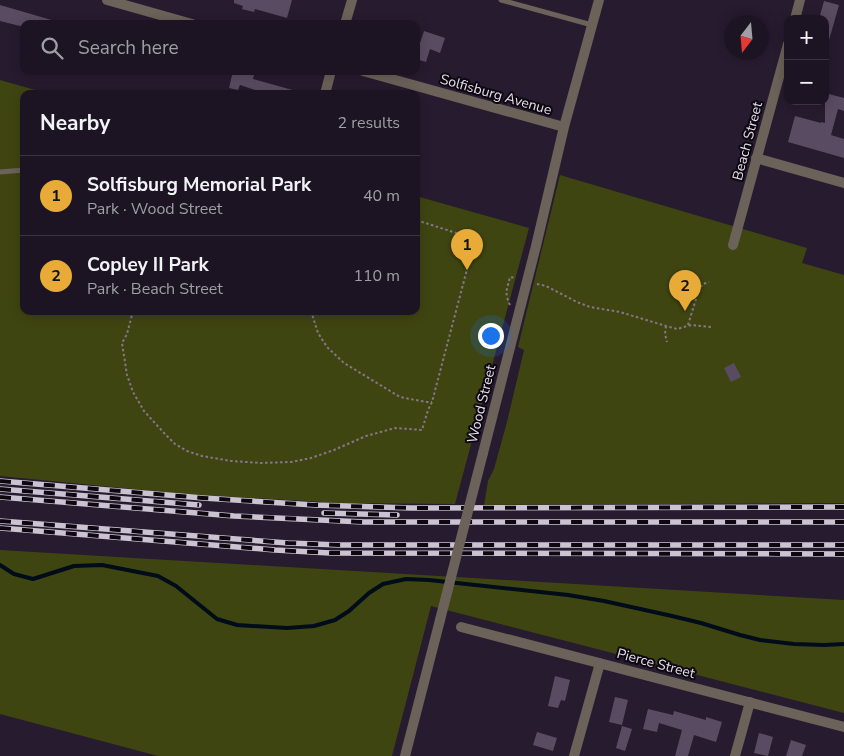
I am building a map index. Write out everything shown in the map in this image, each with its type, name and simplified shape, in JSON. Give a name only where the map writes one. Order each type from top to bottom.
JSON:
[{"type":"street","points":[[107,0],[178,20]]},
{"type":"street","points":[[346,20],[352,0]]},
{"type":"street","name":"Wood Street","points":[[405,756],[564,128],[599,0]]},
{"type":"street","points":[[796,15],[800,0]]},
{"type":"street","name":"Beach Street","points":[[733,245],[784,58]]},
{"type":"street","points":[[326,90],[331,75]]},
{"type":"street","name":"Solfisburg Avenue","points":[[377,75],[564,128]]},
{"type":"street","points":[[756,158],[844,183]]},
{"type":"street","name":"Pierce Street","points":[[461,627],[844,727]]},
{"type":"street","points":[[574,756],[600,662]]},
{"type":"street","points":[[735,756],[750,702]]},
{"type":"lane","points":[[501,0],[592,25]]},
{"type":"lane","points":[[0,172],[20,170]]},
{"type":"path","points":[[132,315],[127,334],[122,343],[127,375],[133,392],[144,411],[175,444],[187,452],[231,461],[291,462],[311,458],[366,436],[395,428],[422,430],[432,402],[475,239],[420,221]]},
{"type":"path","points":[[510,311],[510,304],[506,296],[510,277],[520,279]]},
{"type":"path","points":[[688,326],[699,289],[703,284],[709,282]]},
{"type":"path","points":[[535,283],[546,286],[590,307],[620,312],[677,329],[688,326],[712,327]]},
{"type":"path","points":[[312,315],[318,333],[327,347],[344,363],[400,397],[432,402]]},
{"type":"path","points":[[666,326],[664,334],[667,342]]},
{"type":"green space","points":[[0,80],[35,90],[20,90],[20,315],[420,315],[420,197],[529,228],[455,504],[340,503],[184,494],[0,476]]},
{"type":"green space","points":[[560,175],[807,248],[802,263],[844,275],[844,503],[484,505],[488,481],[494,469],[507,422],[524,350],[518,347]]},
{"type":"green space","points":[[0,550],[844,600],[844,713],[431,606],[392,756],[158,756],[0,714]]},
{"type":"building","points":[[234,0],[292,0],[287,18],[255,9],[254,12],[242,9],[243,6],[234,3]]},
{"type":"building","points":[[824,1],[839,5],[829,40],[829,15],[820,15]]},
{"type":"building","points":[[0,5],[52,20],[20,20],[20,26],[0,21]]},
{"type":"building","points":[[424,31],[445,38],[440,53],[430,49],[426,62],[420,60],[420,43]]},
{"type":"building","points":[[232,75],[254,75],[253,79],[292,90],[255,90],[240,85],[238,90],[229,88]]},
{"type":"building","points":[[829,94],[844,98],[844,111],[838,109],[831,135],[844,139],[844,158],[788,142],[795,116],[825,123],[825,105],[829,105]]},
{"type":"building","points":[[734,363],[741,377],[731,382],[724,368]]},
{"type":"building","points":[[555,676],[570,680],[565,701],[561,700],[558,708],[548,706]]},
{"type":"building","points":[[615,697],[628,700],[622,725],[609,722]]},
{"type":"building","points":[[648,709],[673,715],[674,711],[706,720],[706,717],[722,722],[716,742],[694,735],[688,756],[675,756],[682,730],[659,723],[657,732],[643,729]]},
{"type":"building","points":[[622,726],[632,729],[625,751],[616,748]]},
{"type":"building","points":[[537,732],[557,738],[553,751],[533,745]]},
{"type":"building","points":[[759,733],[773,737],[768,756],[754,753]]},
{"type":"building","points":[[791,740],[806,745],[802,756],[786,756]]},
{"type":"waterway","points":[[0,565],[14,574],[33,579],[74,566],[102,565],[158,576],[176,586],[217,619],[237,625],[287,628],[314,626],[335,620],[383,584],[406,579],[568,595],[604,601],[701,623],[760,640],[794,644],[844,644]]},
{"type":"railway","points":[[0,481],[203,498],[315,505],[411,508],[844,507]]},
{"type":"railway","points":[[0,489],[199,505]]},
{"type":"railway","points":[[0,497],[234,516],[364,522],[844,522]]},
{"type":"railway","points":[[324,513],[397,515]]},
{"type":"railway","points":[[0,521],[288,543],[339,545],[844,545]]},
{"type":"railway","points":[[0,528],[330,553],[844,554]]},
{"type":"place","name":"Solfisburg Memorial Park","points":[[467,270]]},
{"type":"place","name":"Copley II Park","points":[[685,311]]}]
